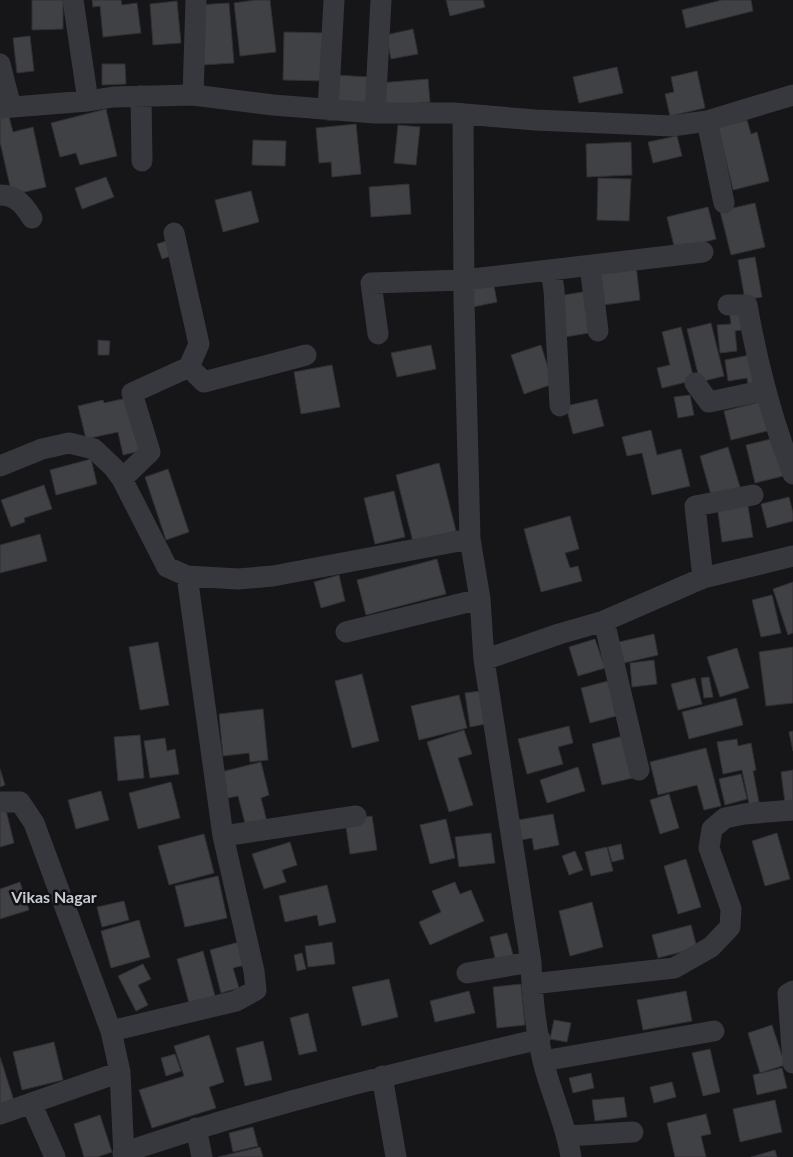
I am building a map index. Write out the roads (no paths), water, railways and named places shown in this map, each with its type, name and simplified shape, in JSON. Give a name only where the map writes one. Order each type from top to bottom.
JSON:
[{"type":"street","points":[[73,0],[88,101]]},
{"type":"street","points":[[193,96],[196,0]]},
{"type":"street","points":[[328,110],[334,0]]},
{"type":"street","points":[[375,114],[382,0]]},
{"type":"street","points":[[0,64],[5,107],[88,101],[113,96],[193,96],[375,114],[463,114],[535,120],[672,126],[707,121],[793,95]]},
{"type":"street","points":[[140,96],[142,161]]},
{"type":"street","points":[[463,114],[464,280],[470,539],[480,599],[484,660],[531,962],[532,984],[543,1061],[568,1136],[571,1157]]},
{"type":"street","points":[[707,121],[724,202]]},
{"type":"street","points":[[0,195],[7,195],[24,204],[32,218]]},
{"type":"street","points":[[122,479],[150,452],[132,393],[189,367],[199,344],[174,233]]},
{"type":"street","points":[[378,334],[371,283],[464,280],[703,252]]},
{"type":"street","points":[[590,266],[598,331]]},
{"type":"street","points":[[551,271],[554,290],[560,406]]},
{"type":"street","points":[[728,305],[747,305],[766,390],[788,446],[793,474]]},
{"type":"street","points":[[189,367],[204,382],[306,355]]},
{"type":"street","points":[[695,383],[709,402],[766,390]]},
{"type":"street","points":[[0,466],[42,449],[69,442],[94,449],[122,479],[167,567],[187,576],[238,579],[273,576],[470,539]]},
{"type":"street","points":[[703,578],[695,506],[754,495]]},
{"type":"street","points":[[484,660],[559,634],[604,621],[703,578],[793,556]]},
{"type":"street","points":[[111,1032],[236,1001],[256,990],[254,971],[223,836],[187,576]]},
{"type":"street","points":[[346,632],[480,599]]},
{"type":"street","points":[[604,621],[639,770]]},
{"type":"street","points":[[0,802],[20,802],[34,823],[111,1032],[120,1072],[124,1155],[196,1128],[382,1076],[540,1039]]},
{"type":"street","points":[[532,984],[674,968],[711,947],[730,927],[731,910],[709,848],[712,829],[725,818],[744,814],[793,810]]},
{"type":"street","points":[[223,836],[356,816]]},
{"type":"street","points":[[467,973],[531,962]]},
{"type":"street","points":[[793,991],[788,994],[793,1063]]},
{"type":"street","points":[[543,1061],[714,1032]]},
{"type":"street","points":[[0,1114],[120,1072]]},
{"type":"street","points":[[382,1076],[396,1157]]},
{"type":"street","points":[[32,1103],[55,1157]]},
{"type":"street","points":[[196,1128],[202,1157]]},
{"type":"street","points":[[568,1136],[634,1132]]},
{"type":"district","name":"Vikas Nagar","points":[[54,896]]}]
